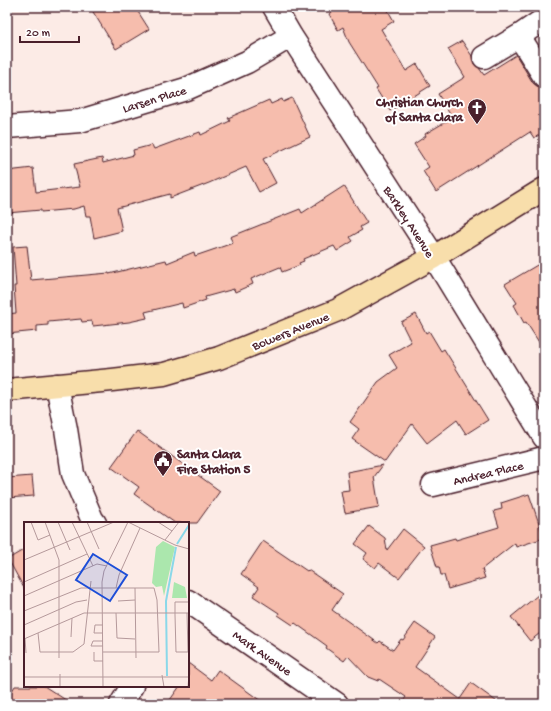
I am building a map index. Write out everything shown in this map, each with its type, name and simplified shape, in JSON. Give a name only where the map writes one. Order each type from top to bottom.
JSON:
[{"type":"main road","name":"Bowers Avenue","points":[[7,390],[164,374],[219,358],[338,310],[434,258],[544,190]]},
{"type":"street","name":"Barkley Avenue","points":[[274,7],[434,258],[544,437]]},
{"type":"street","points":[[484,57],[544,19]]},
{"type":"street","name":"Larsen Place","points":[[7,127],[80,121],[186,88],[247,62],[292,36]]},
{"type":"street","points":[[519,36],[544,76]]},
{"type":"street","points":[[57,385],[73,474],[92,519],[95,522]]},
{"type":"street","name":"Andrea Place","points":[[433,485],[544,458]]},
{"type":"street","name":"Mark Avenue","points":[[189,602],[337,704]]},
{"type":"street","points":[[121,704],[131,687]]},
{"type":"building","points":[[90,7],[135,7],[149,29],[116,49]]},
{"type":"building","points":[[337,7],[386,7],[394,21],[381,29],[406,71],[417,64],[430,86],[390,111],[376,89],[378,88],[349,42],[343,27],[338,30],[329,14]]},
{"type":"building","points":[[462,41],[472,56],[474,64],[484,75],[516,55],[533,83],[542,88],[544,91],[544,132],[534,138],[530,132],[436,192],[423,171],[429,167],[414,144],[426,136],[425,134],[452,118],[438,94],[465,77],[448,49]]},
{"type":"building","points":[[292,98],[310,137],[263,159],[276,183],[259,192],[246,167],[170,198],[170,194],[117,208],[122,231],[94,238],[90,216],[86,216],[84,206],[74,209],[41,212],[41,210],[7,213],[7,171],[33,168],[36,192],[80,187],[74,164],[102,158],[103,163],[134,155],[133,150],[152,145],[154,149],[200,132],[201,135],[230,121],[228,118],[269,100],[271,104],[282,99],[283,102]]},
{"type":"building","points":[[344,186],[367,223],[360,227],[362,230],[350,237],[353,241],[337,251],[334,246],[303,259],[304,261],[299,263],[300,265],[282,272],[280,267],[251,279],[253,284],[235,292],[234,289],[205,297],[206,300],[183,308],[182,303],[145,312],[147,318],[129,322],[93,326],[92,321],[82,322],[81,319],[48,322],[48,325],[37,326],[37,331],[7,334],[7,314],[16,313],[14,286],[16,286],[13,247],[27,246],[31,280],[109,274],[166,260],[167,263],[194,252],[195,256],[233,243],[230,237],[300,209],[302,213]]},
{"type":"building","points":[[544,261],[544,350],[526,322],[524,323],[514,305],[517,303],[505,284]]},
{"type":"building","points":[[416,314],[426,333],[429,331],[441,351],[444,349],[488,420],[466,434],[457,420],[427,443],[412,424],[385,462],[352,439],[359,429],[350,422],[378,382],[397,368],[389,355],[411,342],[401,322]]},
{"type":"building","name":"Santa Clara Fire Station 5","points":[[137,431],[220,491],[197,523],[174,522],[134,494],[139,487],[111,467]]},
{"type":"building","points":[[383,465],[374,477],[379,507],[345,513],[341,491],[349,490],[347,472]]},
{"type":"building","points":[[32,476],[34,496],[7,498],[7,478]]},
{"type":"building","points":[[529,494],[544,538],[516,547],[515,543],[482,569],[485,578],[448,589],[444,575],[441,575],[439,567],[437,567],[430,545],[455,538],[456,540],[499,527],[494,511],[502,509],[501,503]]},
{"type":"building","points":[[369,526],[385,538],[387,550],[403,529],[424,546],[399,578],[379,563],[375,568],[363,559],[367,553],[355,544]]},
{"type":"building","points":[[263,541],[343,594],[332,610],[378,643],[380,641],[393,650],[401,639],[403,640],[415,623],[435,637],[415,667],[460,699],[471,683],[500,704],[401,704],[406,697],[379,679],[378,681],[368,677],[348,656],[344,661],[326,648],[327,646],[295,623],[293,625],[278,615],[279,613],[253,596],[259,587],[241,574]]},
{"type":"building","points":[[24,550],[24,588],[8,559]]},
{"type":"building","points":[[544,590],[544,630],[530,641],[511,617]]},
{"type":"building","points":[[189,664],[211,680],[218,670],[265,704],[167,704],[179,687],[189,687]]},
{"type":"building","points":[[15,686],[46,687],[72,704],[20,704],[8,697]]},
{"type":"place","name":"Christian Church of Santa Clara","points":[[477,125]]},
{"type":"place","name":"Santa Clara Fire Station 5","points":[[163,477]]}]
